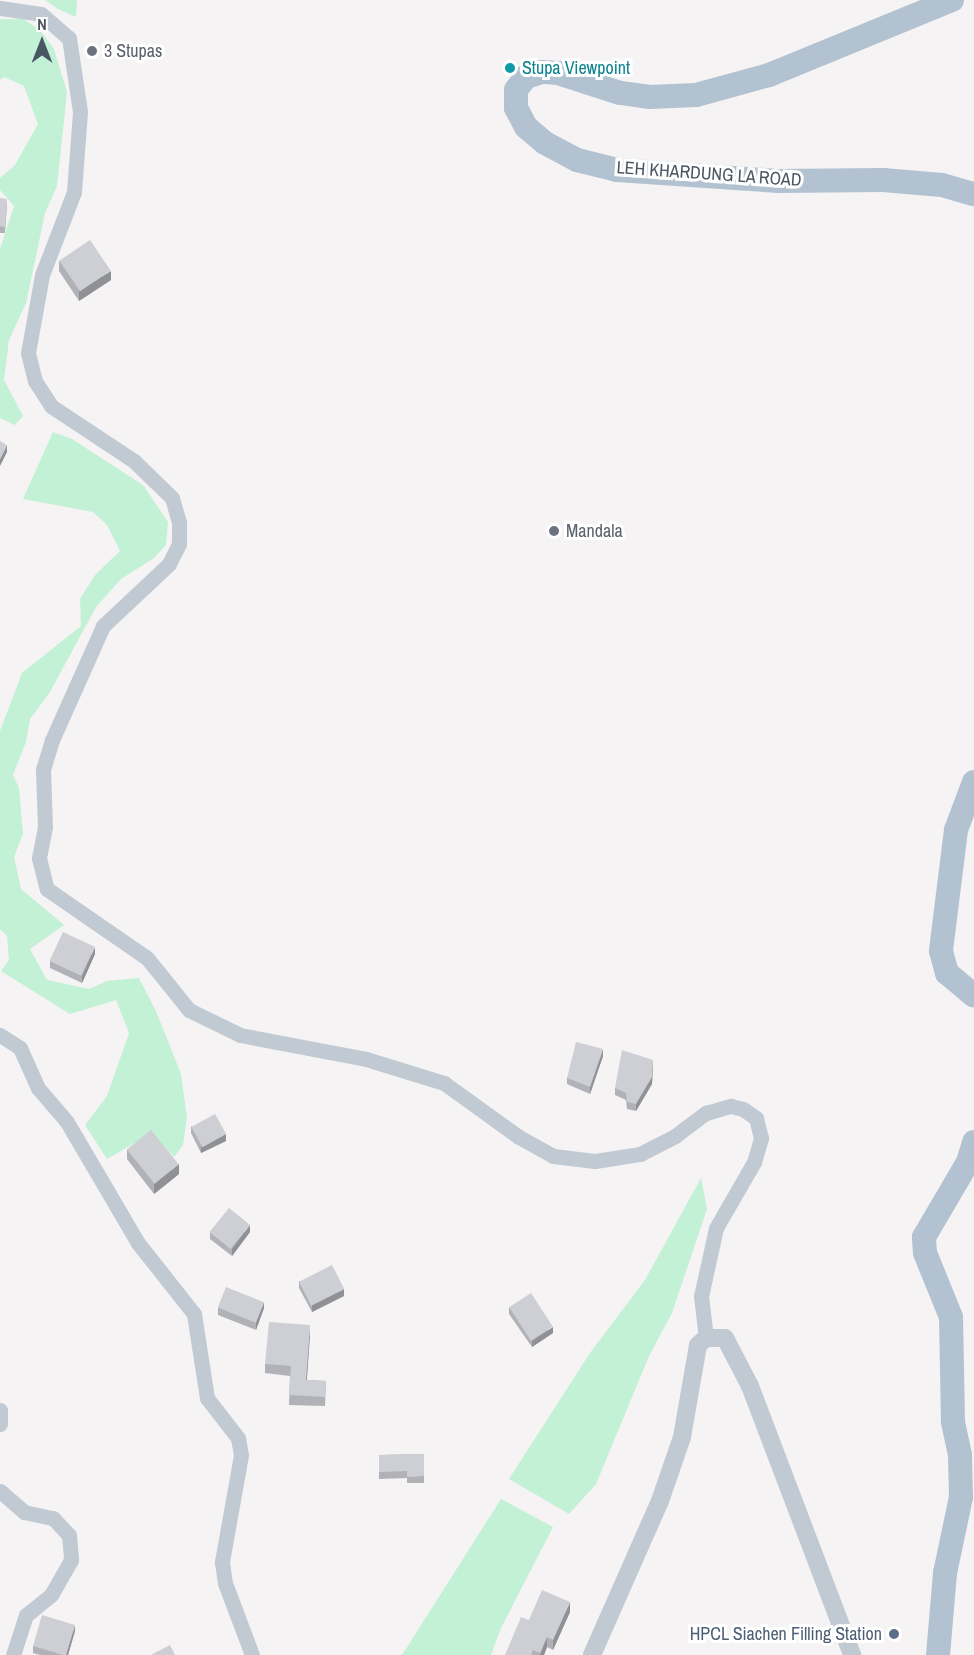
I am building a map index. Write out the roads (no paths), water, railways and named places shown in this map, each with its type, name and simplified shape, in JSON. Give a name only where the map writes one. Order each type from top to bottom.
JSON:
[{"type":"main road","name":"LEH KHARDUNG LA ROAD","points":[[952,0],[769,75],[696,94],[650,97],[620,93],[558,73],[542,72],[526,77],[516,90],[516,108],[526,127],[544,143],[577,160],[617,170],[777,181],[883,180],[942,185],[974,194]]},
{"type":"main road","points":[[974,782],[956,830],[941,951],[947,973],[974,996]]},
{"type":"main road","points":[[938,1655],[945,1573],[961,1497],[960,1455],[953,1421],[951,1317],[925,1252],[924,1237],[968,1162],[974,1142]]},
{"type":"street","points":[[0,8],[41,14],[69,38],[80,112],[74,192],[42,275],[28,352],[35,381],[51,406],[134,461],[172,498],[179,522],[179,544],[170,564],[103,626],[52,740],[43,770],[45,827],[39,858],[47,889],[147,958],[189,1010],[240,1035],[366,1059],[444,1083],[519,1137],[553,1156],[595,1161],[640,1154],[675,1136],[706,1113],[731,1106],[743,1109],[756,1118],[761,1138],[754,1162],[716,1228],[701,1296],[706,1338]]},
{"type":"street","points":[[0,1035],[20,1048],[38,1088],[67,1122],[138,1243],[194,1314],[207,1398],[238,1438],[241,1455],[222,1562],[225,1583],[252,1655]]},
{"type":"street","points":[[592,1655],[660,1501],[682,1437],[698,1345],[706,1338],[725,1338],[750,1386],[852,1655]]},
{"type":"street","points":[[0,1410],[0,1424]]},
{"type":"street","points":[[0,1491],[24,1512],[53,1518],[69,1535],[71,1560],[51,1595],[26,1616],[13,1655]]},
{"type":"place","name":"3 Stupas","points":[[92,51]]},
{"type":"place","name":"Stupa Viewpoint","points":[[510,68]]},
{"type":"place","name":"Mandala","points":[[554,531]]},
{"type":"place","name":"HPCL Siachen Filling Station","points":[[894,1634]]}]
